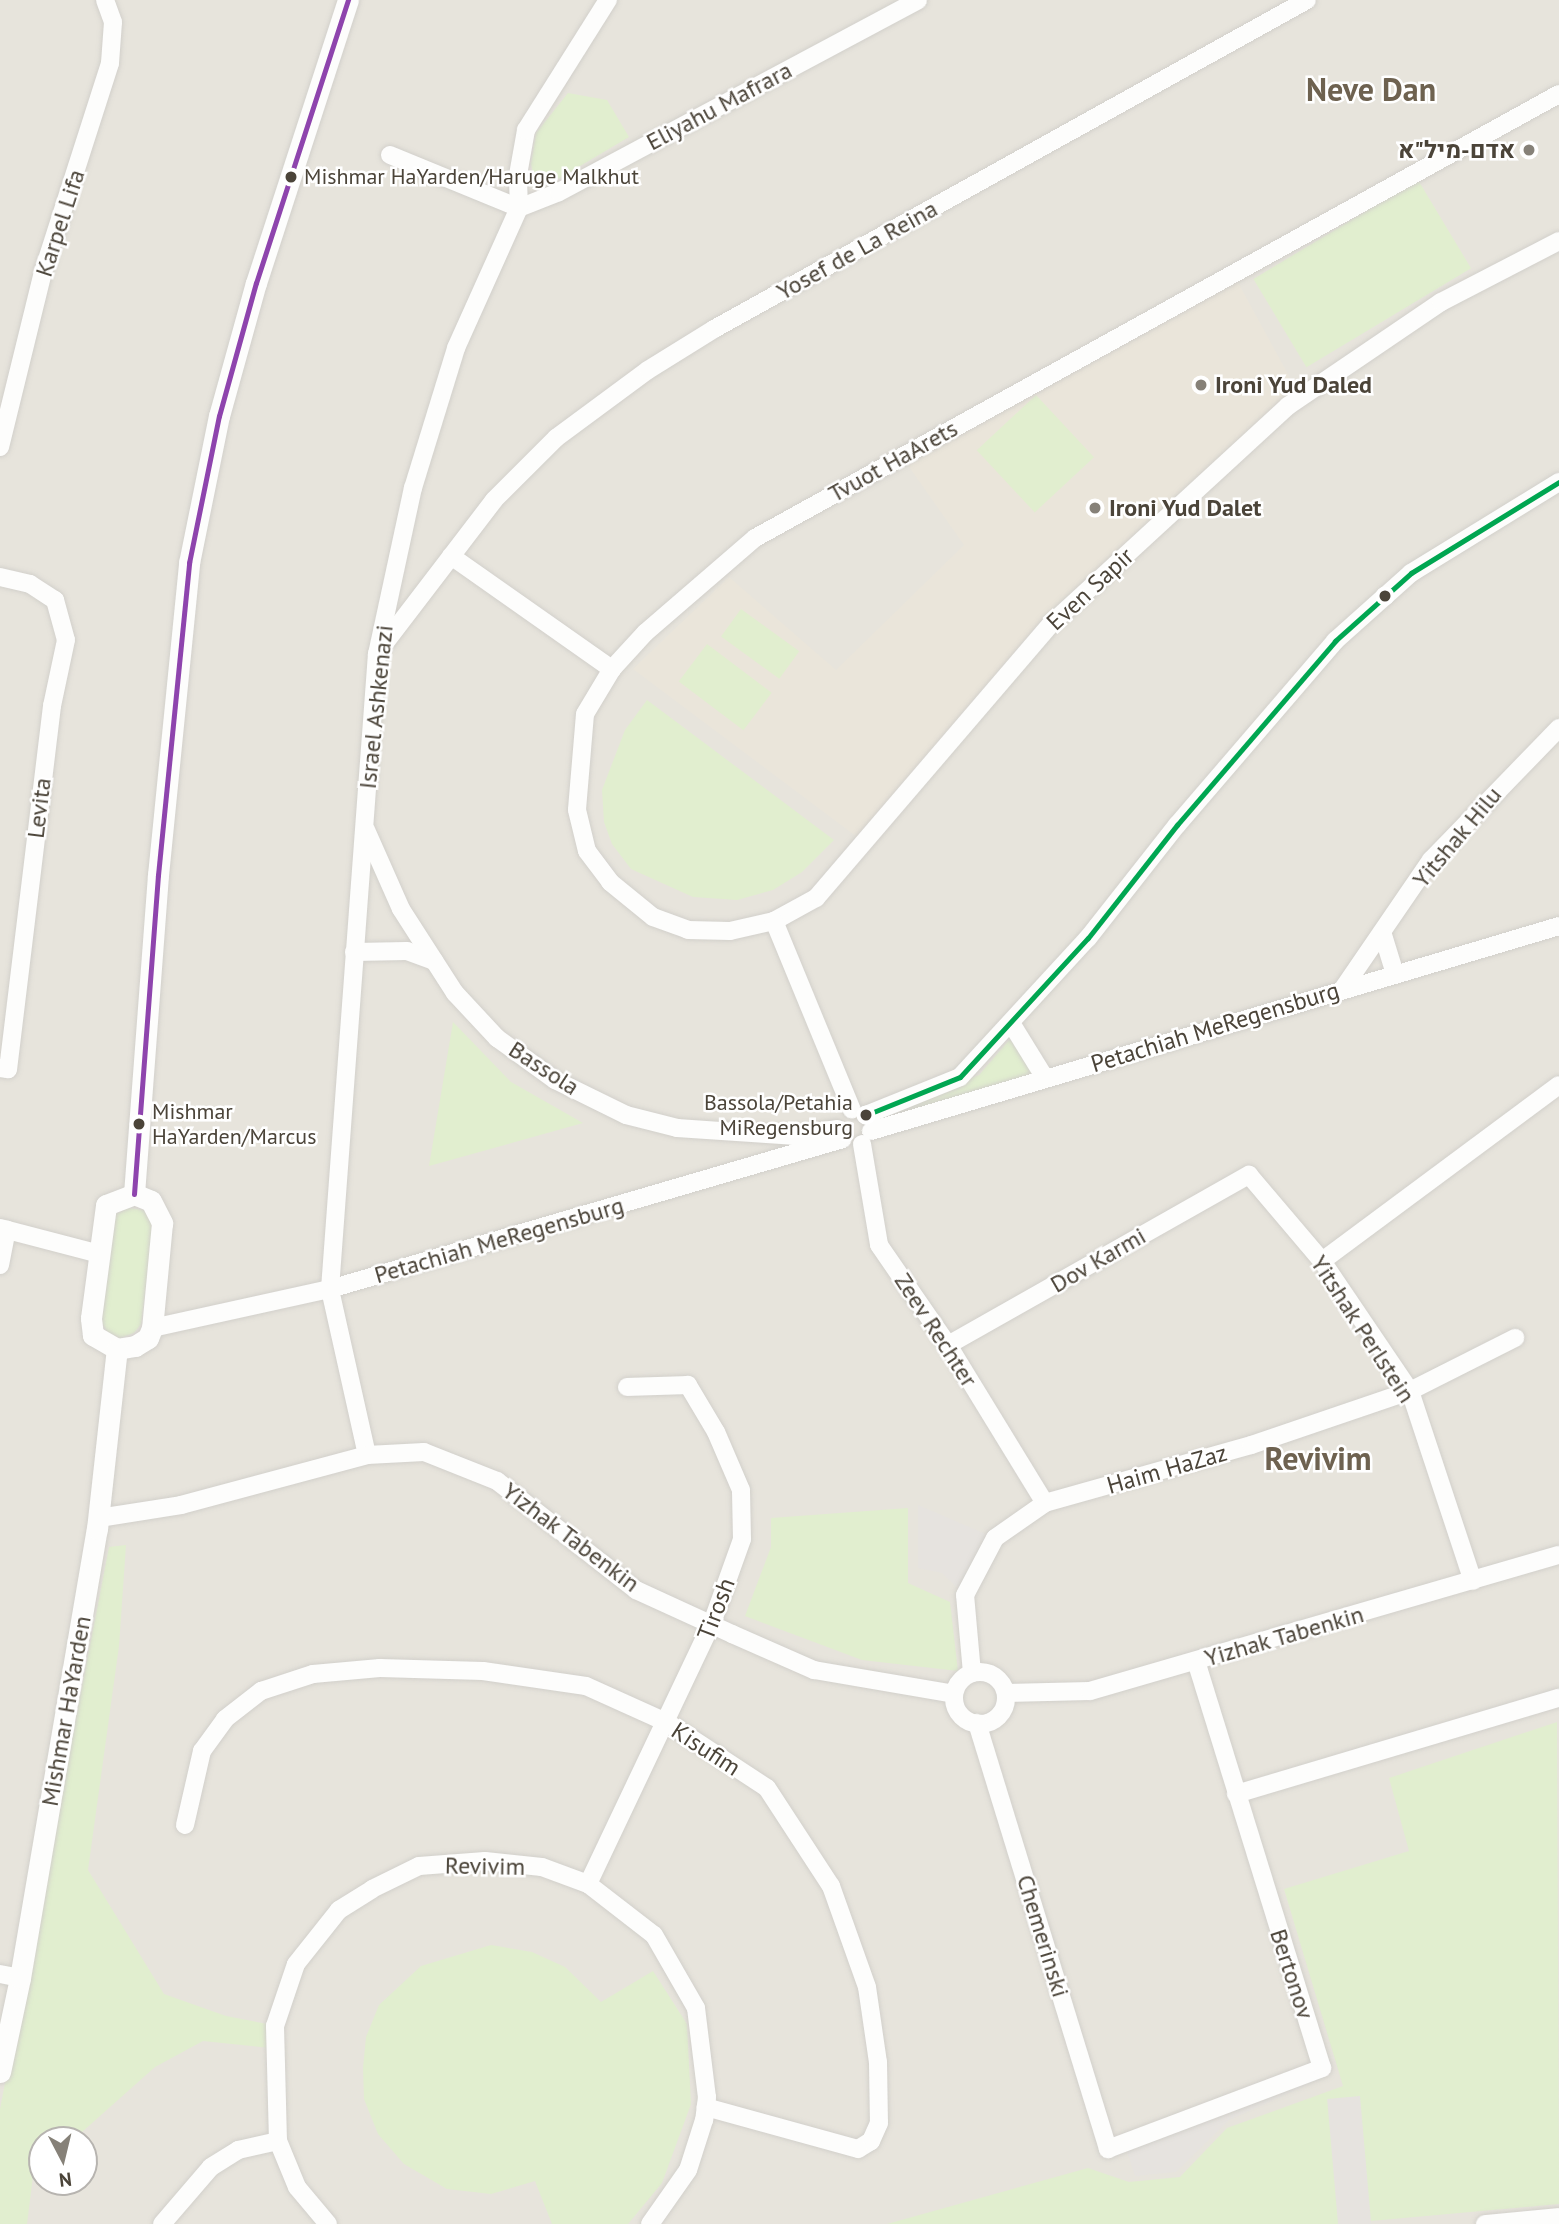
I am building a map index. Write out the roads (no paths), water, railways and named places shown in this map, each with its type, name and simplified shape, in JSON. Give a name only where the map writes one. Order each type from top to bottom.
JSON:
[{"type":"street","name":"Karpel Lifa","points":[[0,447],[43,272],[110,63],[113,22],[105,0]]},
{"type":"street","points":[[135,1194],[158,875],[189,563],[219,416],[256,283],[348,0]]},
{"type":"street","name":"Israel Ashkenazi","points":[[367,1455],[330,1289],[377,654],[413,488],[456,348],[519,208],[518,175],[526,130],[608,0]]},
{"type":"street","name":"Eliyahu Mafrara","points":[[519,208],[559,192],[918,0]]},
{"type":"street","name":"Yosef de La Reina","points":[[377,654],[494,500],[556,438],[649,370],[714,329],[1307,0]]},
{"type":"street","name":"Tvuot HaArets","points":[[774,921],[730,931],[688,930],[653,917],[610,883],[587,851],[577,810],[578,761],[585,714],[612,668],[645,633],[755,538],[1559,94]]},
{"type":"street","points":[[390,155],[519,208]]},
{"type":"street","name":"Even Sapir","points":[[774,921],[816,898],[852,860],[1052,623],[1288,406],[1441,302],[1559,241]]},
{"type":"street","points":[[863,1125],[842,1112],[840,1134],[863,1125],[960,1077],[1012,1023],[1335,641],[1411,573],[1559,482]]},
{"type":"street","points":[[451,556],[612,668]]},
{"type":"street","name":"Levita","points":[[0,577],[30,584],[55,600],[66,640],[52,706],[8,1069],[0,1068]]},
{"type":"street","name":"Yitshak Hilu","points":[[1342,990],[1383,935],[1431,860],[1559,728]]},
{"type":"street","name":"Bassola","points":[[364,826],[401,909],[454,993],[497,1038],[555,1080],[626,1115],[677,1128],[793,1136],[840,1134]]},
{"type":"street","name":"Zeev Rechter","points":[[774,921],[863,1125],[879,1245],[948,1345],[1045,1503]]},
{"type":"street","name":"Petachiah MeRegensburg","points":[[863,1125],[1045,1078],[1559,926]]},
{"type":"street","points":[[1383,935],[1395,974]]},
{"type":"street","points":[[354,952],[407,951],[434,961]]},
{"type":"street","points":[[1012,1023],[1045,1078]]},
{"type":"street","points":[[1322,1261],[1559,1085]]},
{"type":"street","name":"Petachiah MeRegensburg","points":[[152,1328],[330,1289],[840,1134]]},
{"type":"street","name":"Yitshak Perlstein","points":[[1249,1175],[1322,1261],[1410,1391],[1473,1581]]},
{"type":"street","name":"Dov Karmi","points":[[948,1345],[1249,1175]]},
{"type":"street","points":[[135,1194],[151,1201],[162,1223],[152,1328],[148,1338],[135,1346],[117,1349],[93,1335],[90,1318],[106,1205],[135,1194]]},
{"type":"street","points":[[0,1265],[4,1229],[100,1254]]},
{"type":"street","name":"Haim HaZaz","points":[[972,1673],[965,1595],[995,1538],[1045,1503],[1251,1445],[1410,1391],[1515,1338]]},
{"type":"street","name":"Mishmar HaYarden","points":[[0,2072],[10,1976],[99,1518],[117,1349]]},
{"type":"street","name":"Tirosh","points":[[588,1884],[668,1723],[712,1623],[742,1539],[741,1490],[716,1432],[688,1385],[627,1387]]},
{"type":"street","name":"Yizhak Tabenkin","points":[[99,1518],[181,1505],[367,1455],[424,1452],[497,1480],[636,1590],[814,1670],[954,1694]]},
{"type":"street","name":"Yizhak Tabenkin","points":[[1006,1693],[1090,1691],[1559,1555]]},
{"type":"street","name":"Bertonov","points":[[1108,2149],[1322,2068],[1196,1662]]},
{"type":"street","name":"Kisufim","points":[[185,1825],[202,1751],[225,1719],[261,1691],[313,1674],[380,1668],[483,1671],[586,1686],[668,1723],[767,1788],[831,1886],[867,1987],[878,2062],[879,2123],[871,2141],[858,2149],[706,2107]]},
{"type":"street","points":[[972,1673],[989,1674],[1006,1693],[999,1715],[977,1723],[962,1716],[954,1694],[960,1681],[972,1673]]},
{"type":"street","points":[[1236,1794],[1559,1698]]},
{"type":"street","name":"Chemerinski","points":[[977,1723],[1108,2149]]},
{"type":"street","name":"Revivim","points":[[328,2224],[297,2187],[278,2141],[275,2026],[296,1964],[339,1910],[419,1866],[485,1861],[542,1867],[588,1884],[654,1935],[696,2008],[706,2107],[688,2170],[650,2224]]},
{"type":"street","points":[[162,2224],[211,2167],[238,2150],[278,2141]]},
{"type":"street","points":[[1485,2224],[1559,2217]]},
{"type":"place","name":"אדם-מיל\"א","points":[[1529,150]]},
{"type":"place","name":"Mishmar HaYarden/Haruge Malkhut","points":[[291,177]]},
{"type":"place","name":"Ironi Yud Daled","points":[[1201,385]]},
{"type":"place","name":"Ironi Yud Dalet","points":[[1095,508]]},
{"type":"place","name":"Bassola/Petahia MiRegensburg","points":[[866,1115]]},
{"type":"place","name":"Mishmar HaYarden/Marcus","points":[[139,1124]]},
{"type":"district","name":"Neve Dan","points":[[1371,89]]},
{"type":"district","name":"Revivim","points":[[1318,1458]]}]
